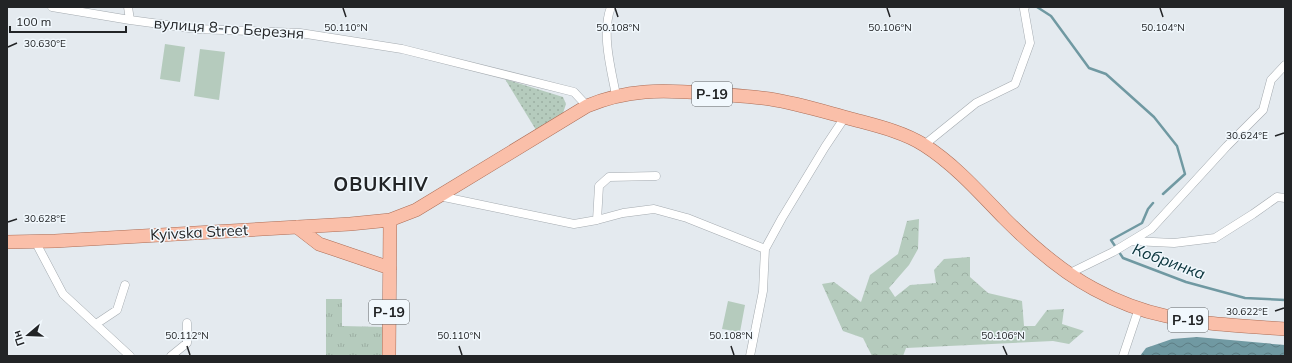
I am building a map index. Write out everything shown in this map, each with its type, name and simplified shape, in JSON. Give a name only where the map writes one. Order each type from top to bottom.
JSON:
[{"type":"main road","name":"Р-19","points":[[389,356],[390,220],[416,210],[587,106],[616,95],[653,91],[745,96],[770,99],[808,106],[899,134],[924,145],[952,166],[1035,247],[1068,274],[1095,290],[1139,308],[1166,316],[1214,324],[1285,329]]},
{"type":"main road","name":"Kyivska Street","points":[[7,242],[297,227],[390,220]]},
{"type":"main road","points":[[297,227],[319,244],[390,268]]},
{"type":"street","name":"вулиця 8-го Березня","points":[[52,7],[197,29],[300,32],[402,49],[574,92],[587,106]]},
{"type":"street","points":[[128,7],[130,20]]},
{"type":"street","points":[[611,7],[609,12],[607,34],[608,49],[616,95]]},
{"type":"street","points":[[924,145],[976,103],[1016,84],[1030,42],[1024,9],[1025,7]]},
{"type":"street","points":[[1068,274],[1114,252],[1151,228],[1227,146],[1263,110],[1271,80],[1285,65]]},
{"type":"street","points":[[750,356],[763,291],[765,249],[825,147],[845,117]]},
{"type":"street","points":[[597,220],[599,186],[609,177],[656,176]]},
{"type":"street","points":[[439,196],[574,224],[623,213],[654,209],[693,221],[765,249]]},
{"type":"street","points":[[1133,241],[1174,243],[1215,238],[1277,197],[1285,198]]},
{"type":"street","points":[[35,241],[63,294],[130,356]]},
{"type":"street","points":[[96,324],[117,310],[125,285]]},
{"type":"street","points":[[1123,356],[1139,308]]},
{"type":"street","points":[[171,356],[187,343],[187,323]]},
{"type":"green space","points":[[165,44],[185,47],[180,82],[160,79]]},
{"type":"green space","points":[[200,49],[225,52],[219,100],[194,96]]},
{"type":"green space","points":[[505,79],[563,97],[566,104],[563,113],[536,130]]},
{"type":"green space","points":[[919,219],[918,249],[909,265],[889,288],[895,297],[910,285],[936,283],[934,270],[944,259],[970,257],[970,277],[988,293],[1022,301],[1024,326],[1035,326],[1047,310],[1064,309],[1062,324],[1084,331],[1069,344],[1053,341],[906,348],[903,356],[872,356],[863,338],[843,331],[822,284],[834,282],[861,302],[870,275],[898,254],[907,221]]},
{"type":"green space","points":[[326,299],[342,299],[342,326],[383,327],[382,356],[326,356]]},
{"type":"green space","points":[[728,301],[745,305],[740,332],[722,329]]},
{"type":"water","points":[[1197,337],[1285,345],[1285,356],[1140,356],[1146,348],[1172,339]]},
{"type":"waterway","name":"Кобринка","points":[[1037,7],[1051,16],[1089,68],[1106,74],[1154,117],[1177,146],[1185,174],[1163,194]]},
{"type":"waterway","name":"Кобринка","points":[[1153,203],[1148,209],[1142,223],[1111,240],[1123,258],[1186,282],[1245,298],[1285,300]]},
{"type":"district","name":"OBUKHIV","points":[[381,184]]}]
